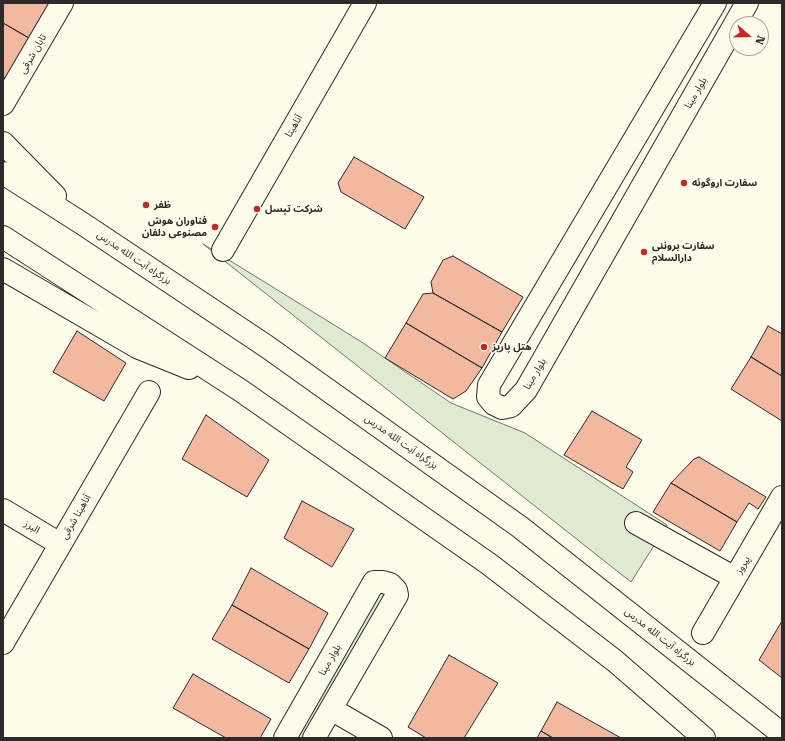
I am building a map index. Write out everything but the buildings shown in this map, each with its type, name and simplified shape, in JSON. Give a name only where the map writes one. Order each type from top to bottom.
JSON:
[{"type":"main road","name":"تابان شرقی","points":[[3,104],[62,3]]},
{"type":"main road","name":"آناهیتا","points":[[223,250],[365,3]]},
{"type":"main road","name":"بلوار مینا","points":[[715,3],[489,385],[488,397],[494,404],[502,408],[511,406],[526,390],[748,3]]},
{"type":"main road","points":[[3,143],[83,224]]},
{"type":"main road","name":"بزرگراه آیت الله مدرس","points":[[3,172],[266,346],[520,526],[782,734]]},
{"type":"main road","points":[[3,237],[240,390],[489,564],[615,661],[704,738]]},
{"type":"main road","points":[[3,269],[137,347],[240,390]]},
{"type":"main road","name":"آناهیتا شرقی","points":[[3,643],[149,392]]},
{"type":"main road","name":"پیروز","points":[[703,633],[782,497]]},
{"type":"main road","name":"البرز","points":[[3,510],[60,544]]},
{"type":"main road","points":[[636,523],[735,578]]},
{"type":"main road","name":"بلوار مینا","points":[[285,738],[374,582],[390,584],[396,590],[397,595],[331,709]]},
{"type":"main road","points":[[314,738],[331,709],[381,738]]},
{"type":"green space","points":[[203,244],[360,341],[451,403],[525,433],[667,525],[631,582]]},
{"type":"green space","points":[[380,588],[391,593],[307,738],[294,738]]},
{"type":"place","name":"سفارت اروگوئه","points":[[684,183]]},
{"type":"place","name":"ظفر","points":[[146,205]]},
{"type":"place","name":"شرکت تپسل","points":[[257,209]]},
{"type":"place","name":"فناوران هوش مصنوعی دلفان","points":[[215,227]]},
{"type":"place","name":"سفارت برونئی دارالسلام","points":[[644,252]]},
{"type":"place","name":"هتل پاریز","points":[[484,347]]}]
